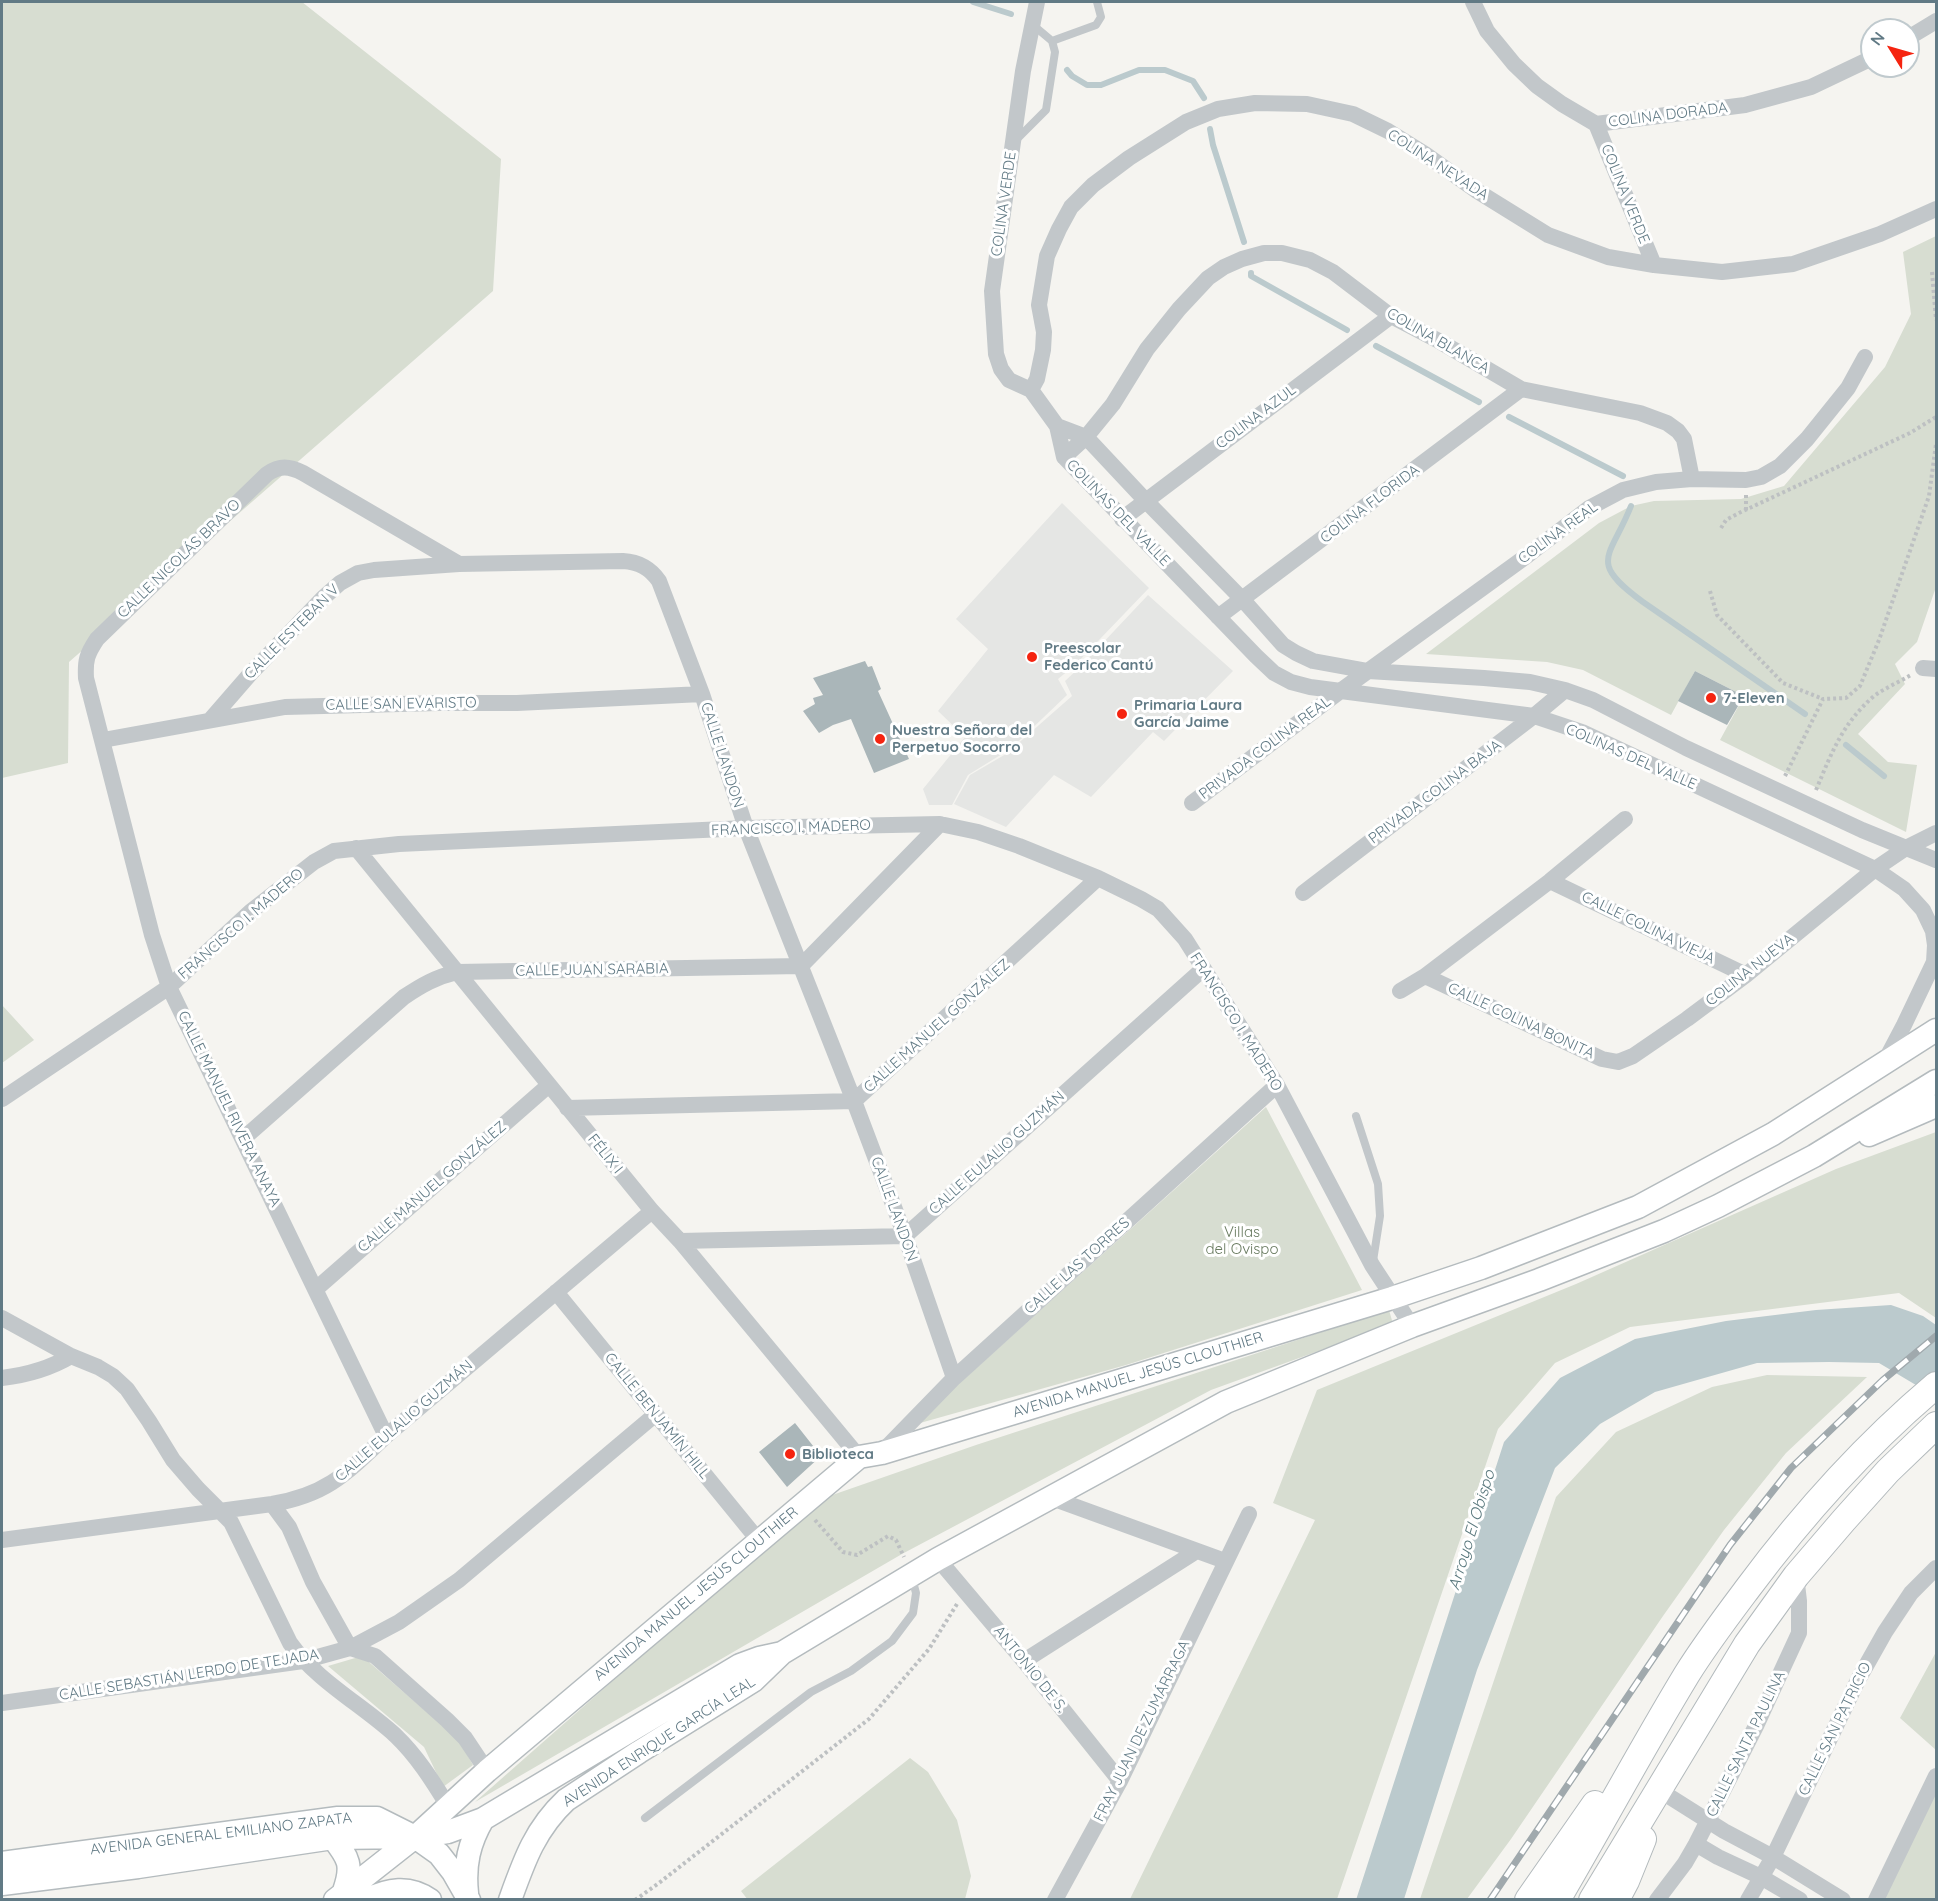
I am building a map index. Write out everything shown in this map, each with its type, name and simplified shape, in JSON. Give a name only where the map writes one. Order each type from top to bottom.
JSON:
[{"type":"main road","points":[[1557,1899],[1688,1673],[1734,1606],[1821,1496],[1869,1446],[1936,1385]]},
{"type":"main road","points":[[1592,1899],[1707,1706],[1747,1644],[1796,1576],[1888,1471],[1934,1426]]},
{"type":"main road","points":[[1527,1899],[1601,1796],[1648,1742]]},
{"type":"main road","points":[[1616,1899],[1626,1881],[1648,1826],[1657,1793]]},
{"type":"street","name":"COLINA VERDE","points":[[1031,390],[1009,380],[1001,369],[996,354],[992,291],[1023,71],[1037,2]]},
{"type":"street","name":"COLINA DORADA","points":[[1473,2],[1487,32],[1514,64],[1537,86],[1596,124],[1745,105],[1811,87],[1860,64]]},
{"type":"street","points":[[1920,31],[1936,21]]},
{"type":"street","name":"COLINA NEVADA","points":[[1031,390],[1037,379],[1043,350],[1044,332],[1039,305],[1047,256],[1071,207],[1093,185],[1129,158],[1186,122],[1218,110],[1256,103],[1307,104],[1353,114],[1416,148],[1477,191],[1548,235],[1608,257],[1654,265],[1722,272],[1793,264],[1880,234],[1936,209]]},
{"type":"street","name":"COLINA VERDE","points":[[1596,124],[1654,265]]},
{"type":"street","name":"COLINA BLANCA","points":[[1064,457],[1086,437],[1113,404],[1147,349],[1208,278],[1242,259],[1264,253],[1282,253],[1310,260],[1334,272],[1391,316],[1521,389],[1641,413],[1667,423],[1684,439],[1692,479]]},
{"type":"street","name":"COLINA AZUL","points":[[1122,519],[1391,316]]},
{"type":"street","name":"COLINA REAL","points":[[1338,692],[1528,555],[1589,508],[1623,490],[1656,482],[1692,479],[1746,480],[1761,477],[1780,466],[1807,439],[1848,388],[1865,357]]},
{"type":"street","name":"COLINA FLORIDA","points":[[1218,617],[1521,389]]},
{"type":"street","points":[[1031,390],[1057,426]]},
{"type":"street","name":"COLINAS DEL VALLE","points":[[1057,426],[1086,437],[1243,600],[1283,645],[1296,654],[1313,661],[1368,671],[1530,682],[1565,690],[1593,700],[1686,748],[1936,860]]},
{"type":"street","name":"COLINAS DEL VALLE","points":[[1057,426],[1064,457],[1274,673],[1291,682],[1338,692],[1534,716],[1582,732],[1875,869],[1904,889],[1923,910],[1933,931],[1935,963],[1884,1063]]},
{"type":"street","name":"CALLE NICOLÁS BRAVO","points":[[85,662],[89,651],[106,631],[267,474],[277,468],[284,467],[303,474],[459,564]]},
{"type":"street","name":"CALLE LANDON","points":[[459,564],[623,561],[644,566],[659,581],[702,694],[746,828],[854,1101],[905,1236],[954,1378]]},
{"type":"street","name":"CALLE ESTEBAN V","points":[[211,719],[279,644],[340,583],[358,573],[374,570],[459,564]]},
{"type":"street","name":"CALLE MANUEL RIVERA ANAYA","points":[[85,662],[86,678],[152,934],[169,987],[244,1138],[386,1436]]},
{"type":"street","name":"PRIVADA COLINA BAJA","points":[[1303,893],[1565,690]]},
{"type":"street","name":"PRIVADA COLINA REAL","points":[[1192,803],[1338,692]]},
{"type":"street","name":"CALLE SAN EVARISTO","points":[[102,740],[285,707],[439,702],[517,703],[702,694]]},
{"type":"street","points":[[1400,992],[1425,976],[1550,881],[1625,819]]},
{"type":"street","points":[[801,966],[940,824]]},
{"type":"street","name":"FRANCISCO I. MADERO","points":[[2,1099],[169,987],[250,912],[314,861],[334,851],[399,844],[746,828],[940,824],[978,831],[1018,846],[1098,878],[1158,909],[1185,939],[1277,1085],[1372,1265],[1412,1326]]},
{"type":"street","name":"COLINA NUEVA","points":[[1618,1062],[1633,1056],[1746,975],[1875,869],[1906,848],[1936,833]]},
{"type":"street","name":"FÉLIX I","points":[[356,848],[652,1212],[680,1241],[859,1456]]},
{"type":"street","name":"CALLE MANUEL GONZÁLEZ","points":[[567,1108],[854,1101],[1098,878]]},
{"type":"street","name":"CALLE COLINA VIEJA","points":[[1550,881],[1746,975]]},
{"type":"street","name":"CALLE JUAN SARABIA","points":[[244,1138],[404,997],[430,980],[457,972],[801,966]]},
{"type":"street","name":"CALLE EULALIO GUZMÁN","points":[[905,1236],[1203,969]]},
{"type":"street","name":"CALLE COLINA BONITA","points":[[1425,976],[1602,1059],[1618,1062]]},
{"type":"street","name":"AVENIDA MANUEL JESÚS CLOUTHIER","points":[[340,1895],[415,1837],[487,1771],[859,1456],[882,1453],[1392,1298],[1481,1268],[1638,1207],[1773,1134],[1936,1030]]},
{"type":"street","name":"AVENIDA MANUEL JESÚS CLOUTHIER","points":[[415,1837],[448,1832],[483,1819],[740,1665],[782,1653],[911,1574],[1226,1402],[1412,1326],[1664,1231],[1814,1156],[1936,1081]]},
{"type":"street","name":"CALLE MANUEL GONZÁLEZ","points":[[315,1289],[549,1085]]},
{"type":"street","name":"CALLE LAS TORRES","points":[[882,1453],[954,1378],[1277,1085]]},
{"type":"street","points":[[1814,1156],[1936,1106]]},
{"type":"street","name":"CALLE EULALIO GUZMÁN","points":[[2,1540],[272,1504],[296,1500],[313,1494],[333,1483],[355,1466],[386,1436],[652,1212]]},
{"type":"street","points":[[680,1241],[905,1236]]},
{"type":"street","name":"CALLE BENJAMÍN HILL","points":[[556,1292],[759,1540]]},
{"type":"street","points":[[2,1318],[105,1372],[127,1389],[173,1460],[231,1522],[290,1643],[303,1661],[393,1734],[415,1755],[448,1806]]},
{"type":"street","points":[[2,1378],[40,1371],[71,1356]]},
{"type":"street","name":"CALLE SEBASTIÁN LERDO DE TEJADA","points":[[2,1702],[303,1661],[350,1648],[399,1622],[459,1580],[656,1414]]},
{"type":"street","points":[[1049,1497],[1225,1561]]},
{"type":"street","points":[[272,1504],[289,1527],[313,1582],[350,1648],[375,1656],[447,1720],[465,1738],[487,1771]]},
{"type":"street","name":"FRAY JUAN DE ZUMÁRRAGA","points":[[1055,1899],[1120,1781],[1249,1514]]},
{"type":"street","points":[[1024,1661],[1195,1552]]},
{"type":"street","name":"ANTONIO DE S.","points":[[938,1559],[1024,1661],[1120,1781]]},
{"type":"street","name":"CALLE SAN PATRICIO","points":[[1748,1899],[1773,1857],[1879,1642],[1911,1593],[1936,1568]]},
{"type":"street","name":"CALLE SANTA PAULINA","points":[[1657,1899],[1685,1863],[1709,1820],[1799,1633],[1796,1576]]},
{"type":"street","name":"AVENIDA ENRIQUE GARCÍA LEAL","points":[[510,1899],[536,1836],[561,1805],[639,1752],[753,1681],[782,1653]]},
{"type":"street","points":[[1876,1899],[1936,1776]]},
{"type":"street","points":[[1657,1793],[1709,1820],[1843,1899]]},
{"type":"street","name":"AVENIDA GENERAL EMILIANO ZAPATA","points":[[2,1863],[359,1817],[377,1818],[415,1837]]},
{"type":"street","points":[[468,1897],[465,1874],[470,1846],[483,1819]]},
{"type":"street","points":[[415,1837],[439,1854],[468,1897]]},
{"type":"street","name":"AVENIDA GENERAL EMILIANO ZAPATA","points":[[2,1884],[138,1868],[333,1838],[415,1837]]},
{"type":"street","points":[[333,1838],[344,1852],[349,1864],[349,1878],[340,1895]]},
{"type":"street","points":[[1696,1844],[1800,1899]]},
{"type":"street","points":[[366,1899],[396,1889],[410,1890],[430,1899]]},
{"type":"lane","points":[[1052,41],[1096,25],[1101,18],[1096,2]]},
{"type":"lane","points":[[1012,144],[1046,110],[1055,52],[1052,41],[1033,25]]},
{"type":"lane","points":[[1356,1116],[1378,1184],[1380,1216],[1372,1265]]},
{"type":"lane","points":[[645,1818],[811,1692],[851,1671],[892,1641],[913,1613],[916,1593],[911,1574]]},
{"type":"path","points":[[1932,272],[1936,320]]},
{"type":"path","points":[[1721,528],[1726,520],[1739,513],[1910,433],[1936,417]]},
{"type":"path","points":[[1710,591],[1717,615],[1783,682],[1823,699],[1846,698],[1860,686],[1879,640],[1929,496],[1936,444]]},
{"type":"path","points":[[1810,805],[1835,743],[1853,717],[1876,695],[1930,668]]},
{"type":"path","points":[[1778,790],[1823,699]]},
{"type":"path","points":[[801,1505],[843,1552],[857,1555],[883,1538],[892,1537],[896,1540],[911,1574]]},
{"type":"path","points":[[635,1899],[659,1883],[869,1719],[929,1649],[964,1590]]},
{"type":"shaded area","name":"Preescolar Federico Cantú","points":[[1062,503],[1149,588],[1075,665],[1058,679],[1067,695],[1021,739],[968,775],[952,805],[929,805],[923,789],[965,737],[938,711],[988,649],[956,619]]},
{"type":"shaded area","name":"Primaria Laura García Jaime","points":[[1148,595],[1233,671],[1164,741],[1153,732],[1091,797],[1054,775],[1006,827],[954,804],[970,775],[1006,754],[1072,696],[1065,681]]},
{"type":"shaded area","points":[[1891,1305],[1923,1316],[1936,1325],[1936,1397],[1879,1363],[1757,1363],[1655,1392],[1600,1424],[1555,1468],[1477,1670],[1404,1899],[1356,1900],[1504,1442],[1560,1378],[1635,1339],[1726,1321],[1816,1310]]},
{"type":"green space","points":[[2,2],[302,2],[501,159],[493,291],[69,662],[68,763],[2,778]]},
{"type":"green space","points":[[1936,236],[1936,587],[1917,642],[1895,664],[1905,684],[1858,734],[1888,762],[1917,765],[1906,832],[1720,740],[1744,696],[1695,671],[1671,715],[1583,670],[1547,662],[1426,654],[1599,523],[1631,506],[1654,501],[1741,499],[1784,486],[1885,367],[1911,314],[1903,252]]},
{"type":"green space","points":[[2,1005],[34,1040],[2,1063]]},
{"type":"green space","name":"Villas del Ovispo","points":[[1266,1107],[1362,1290],[1126,1365],[913,1425]]},
{"type":"green space","points":[[1936,1132],[1936,1318],[1899,1293],[1630,1327],[1555,1363],[1498,1429],[1337,1899],[1130,1899],[1315,1520],[1273,1503],[1317,1390],[1576,1284],[1836,1169]]},
{"type":"green space","points":[[1389,1310],[1393,1324],[1211,1390],[902,1554],[475,1802],[818,1500],[976,1445]]},
{"type":"green space","points":[[1767,1375],[1867,1377],[1786,1453],[1724,1530],[1511,1839],[1467,1899],[1420,1899],[1556,1497],[1616,1432],[1712,1387]]},
{"type":"green space","points":[[1936,1652],[1936,1750],[1900,1718]]},
{"type":"green space","points":[[362,1656],[459,1740],[473,1765],[443,1787],[424,1747],[328,1666]]},
{"type":"green space","points":[[910,1758],[928,1772],[957,1820],[971,1876],[965,1899],[748,1900],[741,1891]]},
{"type":"green space","points":[[1936,1785],[1936,1899],[1882,1899]]},
{"type":"building","points":[[865,661],[868,667],[872,666],[881,689],[878,691],[909,759],[874,773],[851,719],[819,733],[803,711],[815,704],[813,698],[823,695],[813,678]]},
{"type":"building","name":"7-Eleven","points":[[1695,671],[1744,696],[1727,725],[1678,701]]},
{"type":"building","name":"Biblioteca","points":[[795,1423],[821,1456],[787,1487],[759,1452]]},
{"type":"waterway","points":[[973,2],[1011,14]]},
{"type":"waterway","points":[[1067,70],[1087,85],[1101,85],[1139,70],[1165,70],[1193,81],[1204,98]]},
{"type":"waterway","points":[[1210,129],[1244,242]]},
{"type":"waterway","points":[[1251,273],[1251,276],[1347,330]]},
{"type":"waterway","points":[[1376,346],[1479,402]]},
{"type":"waterway","points":[[1509,417],[1623,476]]},
{"type":"waterway","points":[[1631,506],[1608,558],[1609,568],[1615,577],[1643,602],[1805,714]]},
{"type":"waterway","points":[[1846,745],[1884,776]]},
{"type":"railway","points":[[1490,1900],[1730,1545],[1791,1468],[1883,1380],[1936,1336]]},
{"type":"place","name":"Preescolar Federico Cantú","points":[[1032,657]]},
{"type":"place","name":"7-Eleven","points":[[1711,698]]},
{"type":"place","name":"Primaria Laura García Jaime","points":[[1122,714]]},
{"type":"place","name":"Nuestra Señora del Perpetuo Socorro","points":[[880,739]]},
{"type":"place","name":"Biblioteca","points":[[790,1454]]},
{"type":"water label","name":"Arroyo El Obispo","points":[[1472,1530]]}]
